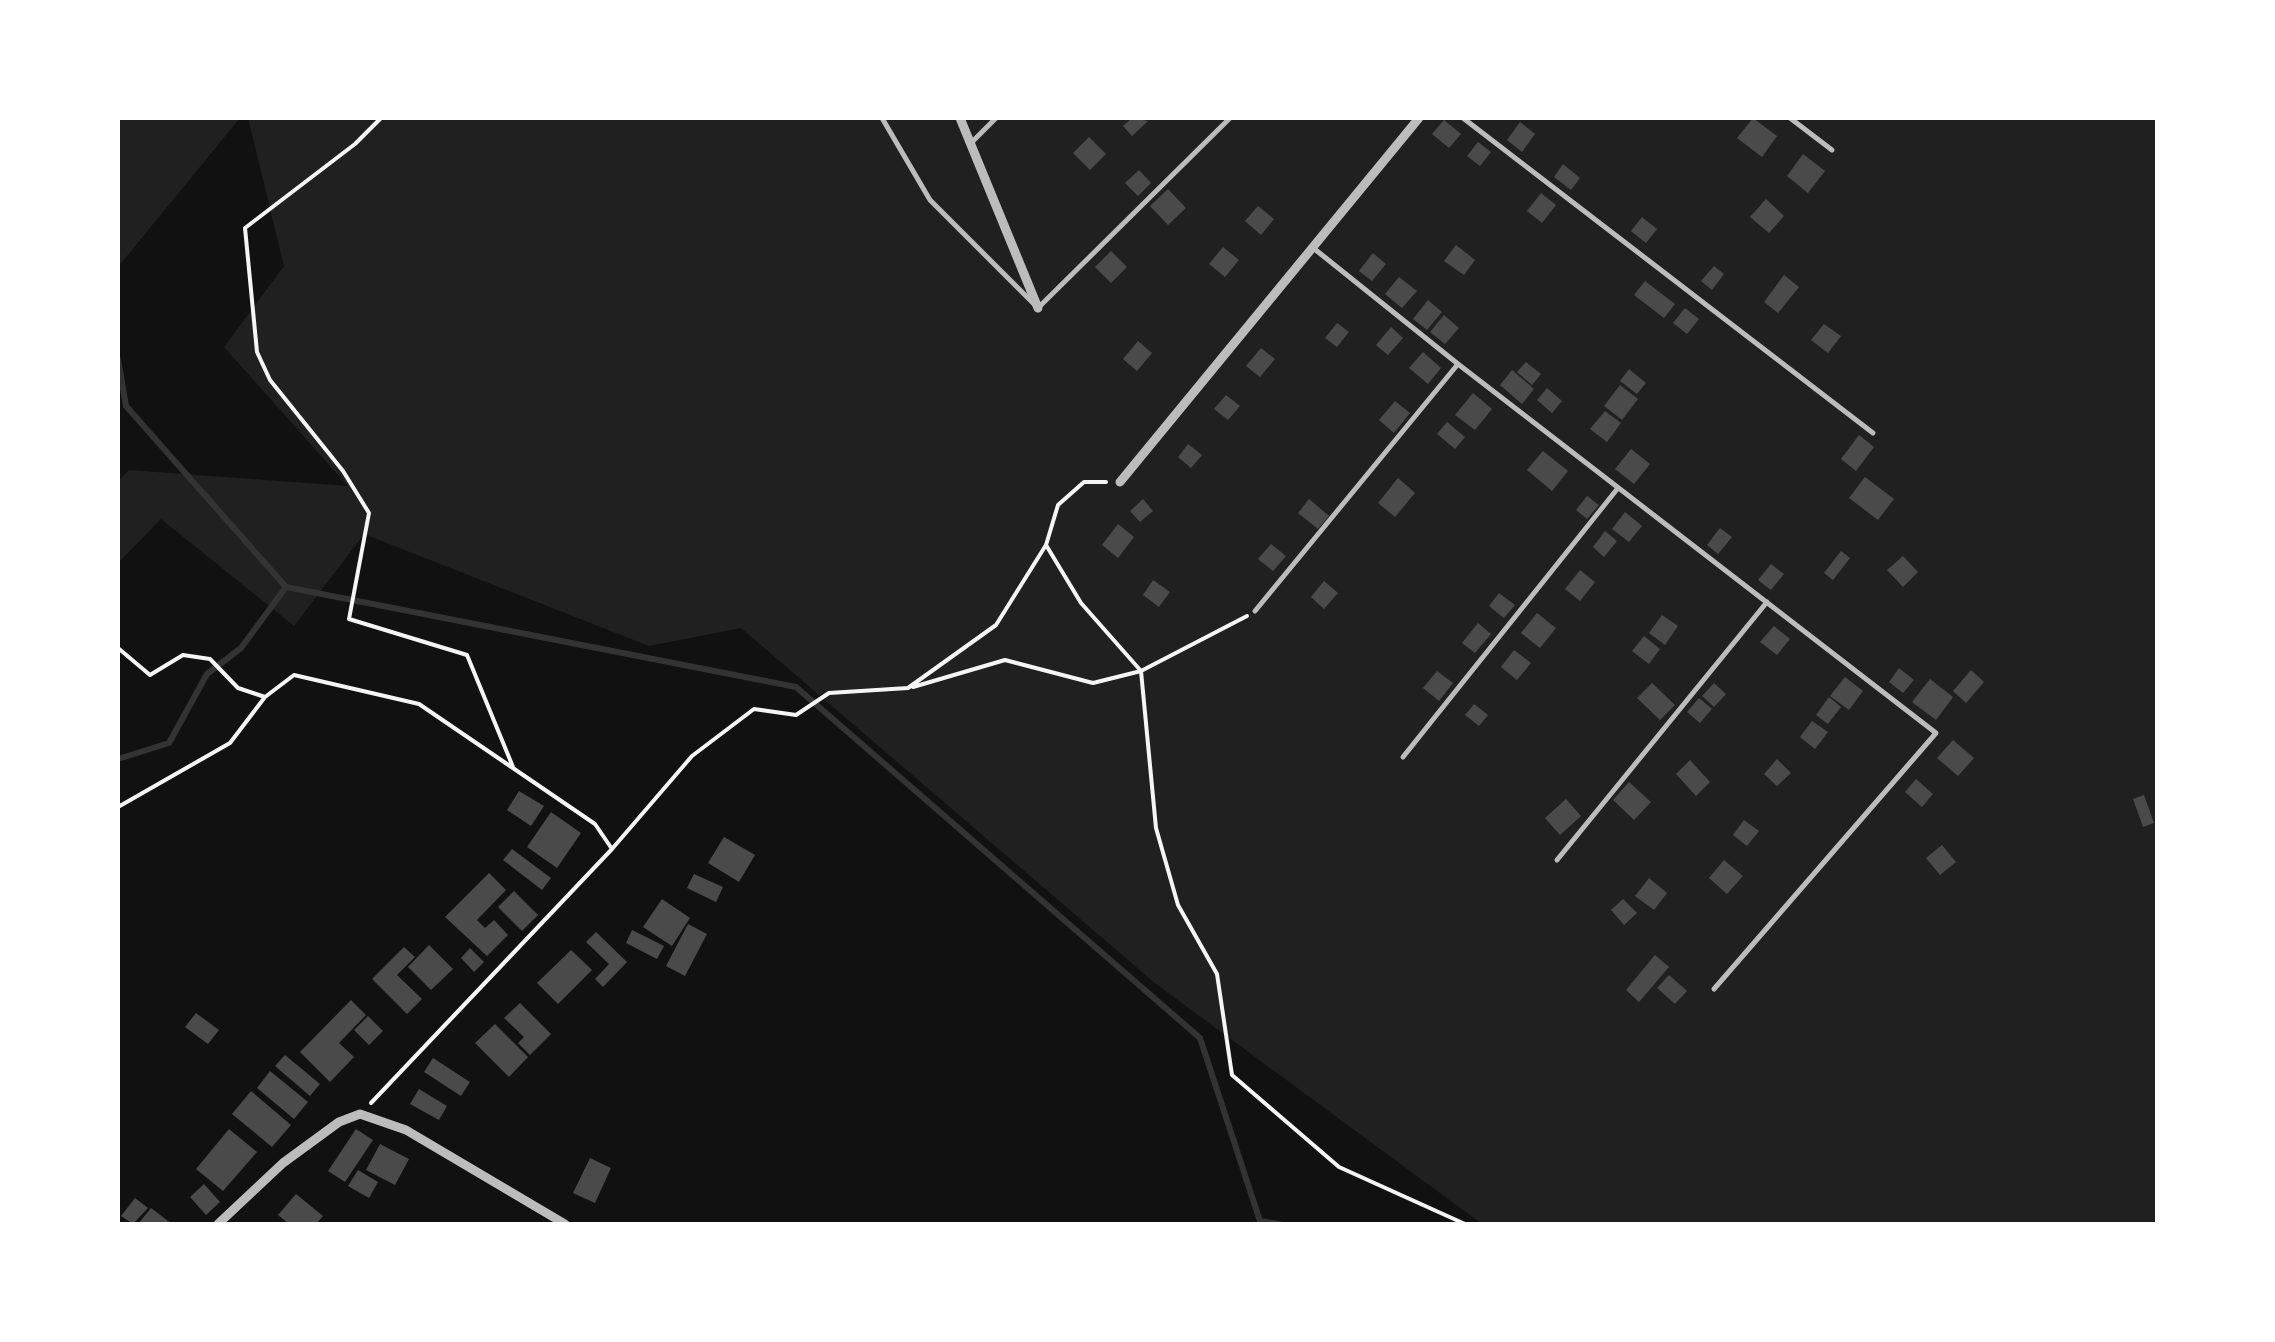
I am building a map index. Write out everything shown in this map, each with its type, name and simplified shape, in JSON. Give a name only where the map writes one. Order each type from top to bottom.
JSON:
[{"type":"street","points":[[960,118],[1038,308]]},
{"type":"street","points":[[1120,482],[1419,118]]},
{"type":"street","points":[[218,1224],[283,1163],[340,1122],[360,1114],[406,1130],[565,1224]]},
{"type":"lane","points":[[882,118],[930,200],[1038,308],[1230,118]]},
{"type":"lane","points":[[969,145],[996,118]]},
{"type":"lane","points":[[1463,118],[1873,433]]},
{"type":"lane","points":[[1790,118],[1832,150]]},
{"type":"lane","points":[[1312,247],[1936,733],[1714,989]]},
{"type":"lane","points":[[1255,611],[1458,364]]},
{"type":"lane","points":[[1403,757],[1618,488]]},
{"type":"lane","points":[[1557,860],[1767,602]]},
{"type":"path","points":[[382,118],[355,144],[245,228],[256,352],[270,380],[343,472],[369,513],[348,619],[467,655],[513,767]]},
{"type":"path","points":[[908,688],[996,624],[1046,544],[1058,505],[1084,482],[1120,482]]},
{"type":"path","points":[[1046,544],[1081,604],[1141,671],[1156,828],[1178,904],[1217,974],[1232,1076],[1340,1166],[1465,1224]]},
{"type":"path","points":[[360,1114],[612,849],[692,756],[754,708],[796,715],[829,693],[908,688],[1005,660],[1094,683],[1141,671],[1255,611]]},
{"type":"path","points":[[118,648],[150,675],[183,655],[210,659],[238,688],[264,697]]},
{"type":"path","points":[[118,806],[230,743],[264,697],[294,675],[419,704],[595,824],[612,849]]},
{"type":"shaded area","points":[[118,118],[240,118],[118,267]]},
{"type":"shaded area","points":[[248,118],[2157,118],[2157,1224],[1482,1224],[1156,984],[741,628],[649,646],[364,534],[294,626],[161,519],[118,563],[118,481],[129,470],[348,486],[224,347],[284,266]]},
{"type":"building","points":[[1132,118],[1148,121],[1132,136],[1123,126]]},
{"type":"building","points":[[1753,118],[1777,136],[1762,157],[1737,138]]},
{"type":"building","points":[[1444,120],[1461,134],[1449,148],[1432,134]]},
{"type":"building","points":[[1520,122],[1535,134],[1522,152],[1507,140]]},
{"type":"building","points":[[1089,137],[1106,154],[1090,170],[1073,153]]},
{"type":"building","points":[[1478,142],[1491,152],[1480,166],[1467,156]]},
{"type":"building","points":[[1803,154],[1825,171],[1808,193],[1787,176]]},
{"type":"building","points":[[1563,164],[1580,178],[1571,190],[1554,177]]},
{"type":"building","points":[[1139,170],[1151,183],[1138,196],[1125,183]]},
{"type":"building","points":[[1168,189],[1186,208],[1168,225],[1150,206]]},
{"type":"building","points":[[1541,193],[1556,205],[1542,223],[1527,211]]},
{"type":"building","points":[[1766,199],[1784,216],[1769,233],[1750,217]]},
{"type":"building","points":[[1258,206],[1274,219],[1261,235],[1245,221]]},
{"type":"building","points":[[1642,217],[1657,229],[1646,243],[1631,231]]},
{"type":"building","points":[[1456,245],[1475,260],[1464,275],[1444,261]]},
{"type":"building","points":[[1223,247],[1239,260],[1225,277],[1209,264]]},
{"type":"building","points":[[1111,251],[1127,267],[1111,283],[1095,267]]},
{"type":"building","points":[[1373,253],[1386,264],[1372,281],[1359,271]]},
{"type":"building","points":[[1714,266],[1724,274],[1712,290],[1701,281]]},
{"type":"building","points":[[1784,275],[1799,287],[1778,313],[1764,302]]},
{"type":"building","points":[[1399,277],[1417,291],[1402,308],[1385,294]]},
{"type":"building","points":[[1645,281],[1675,304],[1664,318],[1634,295]]},
{"type":"building","points":[[1428,300],[1442,312],[1427,330],[1413,319]]},
{"type":"building","points":[[1685,308],[1699,319],[1687,334],[1673,323]]},
{"type":"building","points":[[1444,315],[1459,328],[1445,344],[1430,332]]},
{"type":"building","points":[[1337,323],[1349,332],[1337,347],[1325,338]]},
{"type":"building","points":[[1824,324],[1841,336],[1828,353],[1811,340]]},
{"type":"building","points":[[1391,327],[1403,338],[1388,355],[1376,345]]},
{"type":"building","points":[[1138,341],[1152,353],[1137,371],[1123,359]]},
{"type":"building","points":[[1261,348],[1275,359],[1260,377],[1246,366]]},
{"type":"building","points":[[1423,352],[1441,368],[1428,384],[1409,368]]},
{"type":"building","points":[[1526,362],[1541,374],[1532,385],[1517,372]]},
{"type":"building","points":[[1629,369],[1646,383],[1637,394],[1620,381]]},
{"type":"building","points":[[1512,370],[1534,389],[1522,404],[1500,385]]},
{"type":"building","points":[[1620,385],[1638,399],[1622,420],[1604,406]]},
{"type":"building","points":[[1547,388],[1562,401],[1552,413],[1537,400]]},
{"type":"building","points":[[1473,393],[1492,409],[1475,430],[1455,415]]},
{"type":"building","points":[[1226,395],[1240,406],[1228,420],[1214,409]]},
{"type":"building","points":[[1395,401],[1410,413],[1394,433],[1379,420]]},
{"type":"building","points":[[1605,411],[1621,423],[1607,442],[1590,429]]},
{"type":"building","points":[[1447,422],[1465,437],[1455,449],[1437,434]]},
{"type":"building","points":[[1859,435],[1874,447],[1856,471],[1841,459]]},
{"type":"building","points":[[1188,444],[1202,455],[1191,468],[1178,457]]},
{"type":"building","points":[[1631,449],[1650,464],[1634,484],[1615,469]]},
{"type":"building","points":[[1543,451],[1568,471],[1552,491],[1527,470]]},
{"type":"building","points":[[1865,477],[1894,499],[1878,520],[1849,498]]},
{"type":"building","points":[[1398,478],[1415,493],[1395,517],[1378,503]]},
{"type":"building","points":[[1587,496],[1599,505],[1587,519],[1576,510]]},
{"type":"building","points":[[1143,499],[1153,511],[1140,522],[1130,511]]},
{"type":"building","points":[[1309,499],[1329,516],[1318,529],[1298,513]]},
{"type":"building","points":[[1625,512],[1642,526],[1629,542],[1612,529]]},
{"type":"building","points":[[1118,524],[1134,537],[1118,558],[1102,545]]},
{"type":"building","points":[[1720,528],[1732,537],[1718,554],[1707,545]]},
{"type":"building","points":[[1605,531],[1617,541],[1604,557],[1593,547]]},
{"type":"building","points":[[1271,544],[1286,556],[1273,571],[1258,559]]},
{"type":"building","points":[[1841,551],[1850,558],[1833,580],[1824,573]]},
{"type":"building","points":[[1903,556],[1918,572],[1903,587],[1887,570]]},
{"type":"building","points":[[1771,564],[1784,574],[1771,590],[1758,580]]},
{"type":"building","points":[[1580,570],[1595,582],[1580,601],[1565,589]]},
{"type":"building","points":[[1153,580],[1170,592],[1159,607],[1143,595]]},
{"type":"building","points":[[1324,581],[1338,593],[1324,609],[1311,597]]},
{"type":"building","points":[[1499,593],[1515,605],[1504,618],[1489,606]]},
{"type":"building","points":[[1537,613],[1556,628],[1540,648],[1521,633]]},
{"type":"building","points":[[1662,615],[1678,626],[1665,645],[1649,633]]},
{"type":"building","points":[[1478,623],[1491,634],[1475,653],[1462,643]]},
{"type":"building","points":[[1774,626],[1790,639],[1777,655],[1760,642]]},
{"type":"building","points":[[1644,636],[1660,649],[1649,664],[1632,651]]},
{"type":"building","points":[[1514,650],[1531,663],[1517,680],[1501,667]]},
{"type":"building","points":[[1899,668],[1914,680],[1903,693],[1889,682]]},
{"type":"building","points":[[1971,670],[1984,682],[1966,703],[1953,691]]},
{"type":"building","points":[[1437,671],[1453,683],[1439,701],[1423,688]]},
{"type":"building","points":[[1845,677],[1863,691],[1849,710],[1830,696]]},
{"type":"building","points":[[1930,679],[1953,697],[1936,720],[1912,702]]},
{"type":"building","points":[[1652,683],[1675,705],[1660,720],[1637,698]]},
{"type":"building","points":[[1714,683],[1726,694],[1714,707],[1702,696]]},
{"type":"building","points":[[1829,697],[1841,707],[1828,724],[1816,715]]},
{"type":"building","points":[[1699,698],[1712,709],[1700,723],[1687,712]]},
{"type":"building","points":[[1474,704],[1488,715],[1479,726],[1465,715]]},
{"type":"building","points":[[1812,721],[1828,732],[1815,749],[1800,737]]},
{"type":"building","points":[[1953,740],[1974,758],[1958,776],[1937,758]]},
{"type":"building","points":[[1777,759],[1791,773],[1777,786],[1764,774]]},
{"type":"building","points":[[1690,760],[1710,782],[1696,796],[1676,774]]},
{"type":"building","points":[[1916,779],[1933,794],[1922,807],[1905,792]]},
{"type":"building","points":[[1629,782],[1651,802],[1634,820],[1613,800]]},
{"type":"building","points":[[519,791],[544,806],[531,826],[507,810]]},
{"type":"building","points":[[2144,795],[2154,823],[2143,827],[2133,799]]},
{"type":"building","points":[[1566,799],[1581,816],[1560,835],[1545,818]]},
{"type":"building","points":[[551,812],[581,833],[557,868],[527,847]]},
{"type":"building","points":[[1744,820],[1759,831],[1747,846],[1733,835]]},
{"type":"building","points":[[724,837],[755,855],[739,882],[708,863]]},
{"type":"building","points":[[1942,845],[1956,862],[1940,875],[1926,858]]},
{"type":"building","points":[[512,849],[551,878],[542,890],[503,860]]},
{"type":"building","points":[[1724,860],[1743,876],[1727,894],[1709,878]]},
{"type":"building","points":[[489,873],[506,890],[477,920],[485,928],[494,920],[508,935],[487,956],[445,917]]},
{"type":"building","points":[[694,874],[723,887],[716,902],[687,888]]},
{"type":"building","points":[[1649,878],[1667,893],[1654,910],[1635,896]]},
{"type":"building","points":[[514,891],[538,915],[522,931],[498,907]]},
{"type":"building","points":[[662,899],[690,918],[672,946],[643,927]]},
{"type":"building","points":[[1623,899],[1637,913],[1624,925],[1611,910]]},
{"type":"building","points":[[688,924],[707,934],[685,976],[666,966]]},
{"type":"building","points":[[632,930],[664,946],[657,959],[626,943]]},
{"type":"building","points":[[596,932],[627,962],[603,987],[595,979],[609,964],[586,942]]},
{"type":"building","points":[[429,945],[453,969],[431,990],[408,967]]},
{"type":"building","points":[[404,947],[415,957],[397,975],[422,999],[407,1014],[372,979]]},
{"type":"building","points":[[470,948],[484,962],[474,972],[461,958]]},
{"type":"building","points":[[571,950],[592,970],[558,1004],[537,983]]},
{"type":"building","points":[[1655,955],[1669,967],[1639,1002],[1626,990]]},
{"type":"building","points":[[1669,975],[1687,991],[1675,1004],[1657,988]]},
{"type":"building","points":[[351,1000],[366,1015],[339,1043],[354,1057],[330,1082],[300,1052]]},
{"type":"building","points":[[520,1003],[551,1034],[530,1055],[518,1043],[524,1037],[504,1018]]},
{"type":"building","points":[[196,1013],[219,1030],[208,1044],[185,1027]]},
{"type":"building","points":[[368,1016],[383,1031],[369,1045],[354,1030]]},
{"type":"building","points":[[495,1024],[528,1057],[509,1077],[475,1043]]},
{"type":"building","points":[[285,1055],[320,1084],[310,1096],[275,1066]]},
{"type":"building","points":[[433,1058],[470,1082],[461,1096],[424,1072]]},
{"type":"building","points":[[270,1071],[308,1102],[294,1119],[257,1088]]},
{"type":"building","points":[[419,1089],[447,1106],[439,1120],[410,1104]]},
{"type":"building","points":[[251,1091],[291,1125],[272,1147],[232,1114]]},
{"type":"building","points":[[229,1129],[257,1152],[223,1191],[196,1169]]},
{"type":"building","points":[[356,1129],[373,1140],[345,1182],[328,1171]]},
{"type":"building","points":[[380,1144],[409,1159],[395,1185],[366,1170]]},
{"type":"building","points":[[590,1158],[611,1168],[595,1203],[573,1193]]},
{"type":"building","points":[[358,1170],[378,1182],[369,1198],[348,1186]]},
{"type":"building","points":[[204,1184],[220,1202],[206,1215],[190,1197]]},
{"type":"building","points":[[296,1194],[323,1216],[316,1224],[289,1224],[278,1215]]},
{"type":"building","points":[[135,1198],[148,1208],[133,1224],[121,1216]]},
{"type":"building","points":[[151,1208],[172,1224],[138,1224]]},
{"type":"waterway","points":[[118,359],[126,406],[286,587],[796,687],[1200,1038],[1260,1221],[1279,1224]]},
{"type":"waterway","points":[[118,759],[169,743],[207,674],[241,648],[286,587]]}]
